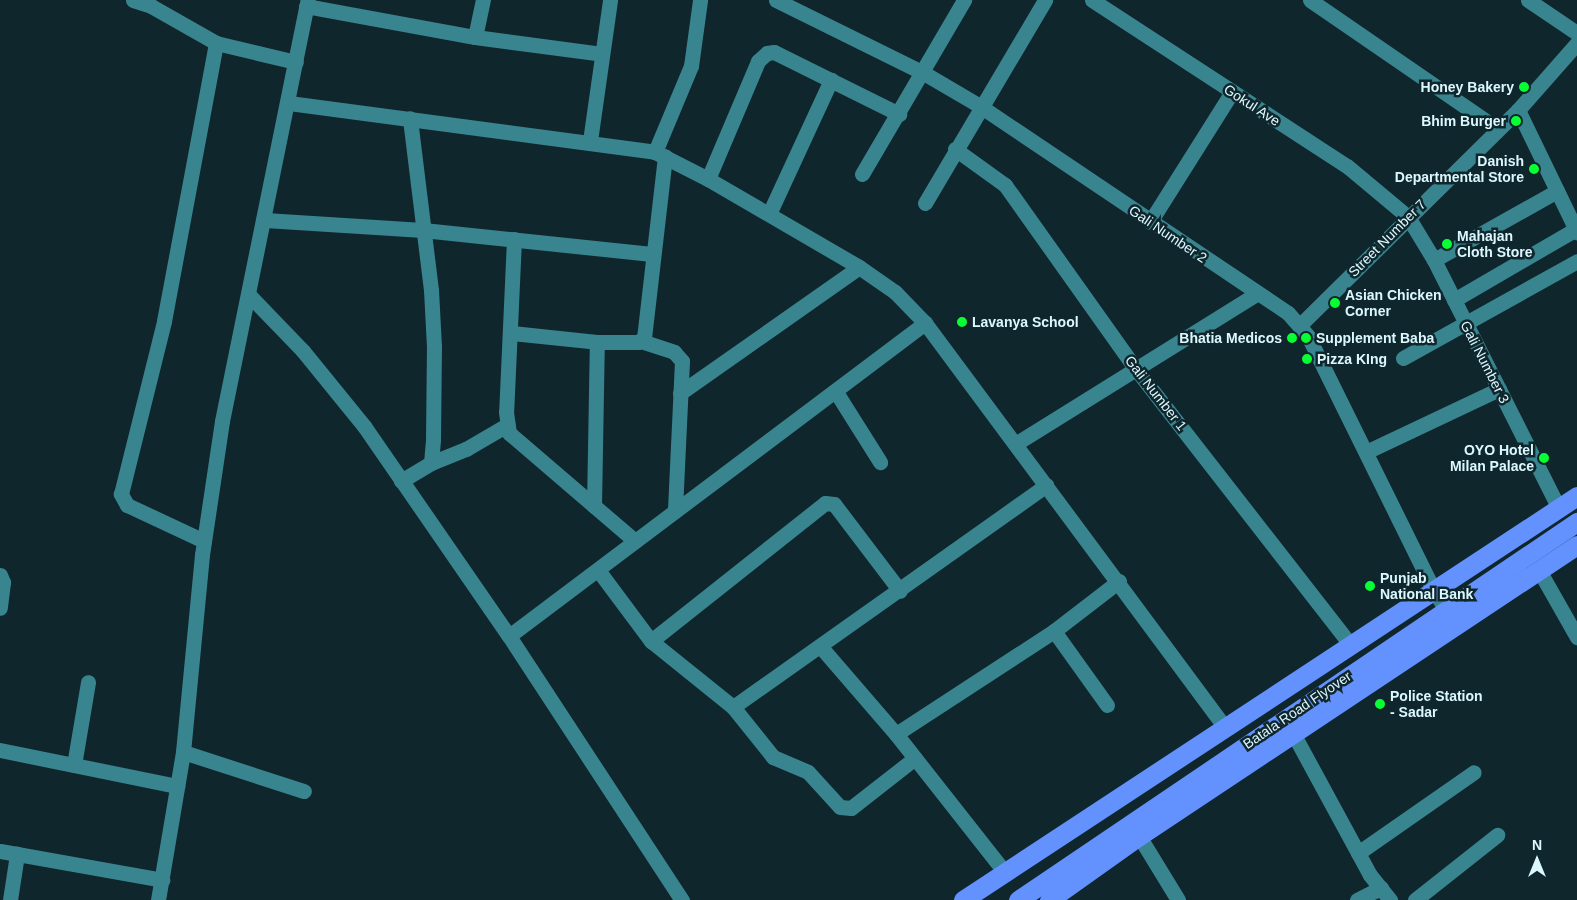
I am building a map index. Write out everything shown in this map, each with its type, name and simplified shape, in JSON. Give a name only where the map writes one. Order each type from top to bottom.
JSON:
[{"type":"main road","points":[[963,900],[1006,874],[1224,726],[1577,496]]},
{"type":"main road","name":"Batala Road Flyover","points":[[1018,900],[1577,522]]},
{"type":"main road","points":[[1049,900],[1139,836],[1576,547]]},
{"type":"street","points":[[134,0],[152,3],[216,44],[296,62]]},
{"type":"street","points":[[474,36],[483,0]]},
{"type":"street","points":[[590,141],[610,0]]},
{"type":"street","points":[[641,341],[646,333],[660,154],[691,66],[700,0]]},
{"type":"street","name":"Gali Number 2","points":[[776,0],[922,72],[980,106],[1256,294],[1288,313],[1300,324],[1368,452],[1434,590],[1457,627]]},
{"type":"street","points":[[925,203],[980,106],[1044,0]]},
{"type":"street","name":"Gokul Ave","points":[[1092,0],[1347,166],[1408,217]]},
{"type":"street","points":[[1310,0],[1498,129]]},
{"type":"street","points":[[1528,0],[1577,33]]},
{"type":"street","points":[[862,174],[899,114],[959,2]]},
{"type":"street","points":[[158,900],[183,752],[204,541],[222,421],[289,103],[307,3],[474,36],[602,54]]},
{"type":"street","name":"Street Number 7","points":[[1300,324],[1518,110],[1577,42]]},
{"type":"street","points":[[204,541],[127,505],[121,494],[164,321],[216,44]]},
{"type":"street","points":[[708,178],[762,56],[774,52],[899,114]]},
{"type":"street","points":[[769,214],[831,80]]},
{"type":"street","points":[[1150,222],[1232,92]]},
{"type":"street","points":[[289,103],[590,141],[660,154],[708,178],[859,267],[895,292],[925,322],[1017,443],[1224,726]]},
{"type":"street","points":[[1454,300],[1576,230],[1518,110]]},
{"type":"street","points":[[410,118],[434,347],[431,463]]},
{"type":"street","name":"Gali Number 1","points":[[955,149],[1005,185],[1135,368],[1351,645]]},
{"type":"street","points":[[1434,260],[1557,191]]},
{"type":"street","name":"Gali Number 3","points":[[1408,217],[1434,260],[1559,509]]},
{"type":"street","points":[[265,220],[423,230],[652,254]]},
{"type":"street","points":[[514,239],[512,333],[507,426],[513,438],[635,541]]},
{"type":"street","points":[[1403,358],[1577,261]]},
{"type":"street","points":[[680,393],[859,267]]},
{"type":"street","points":[[1017,443],[1256,294]]},
{"type":"street","points":[[248,295],[330,382],[510,636],[682,900]]},
{"type":"street","points":[[510,636],[836,392],[925,322]]},
{"type":"street","points":[[512,333],[597,342],[641,341],[680,357],[675,511]]},
{"type":"street","points":[[594,506],[597,342]]},
{"type":"street","points":[[1368,452],[1499,389]]},
{"type":"street","points":[[836,392],[880,462]]},
{"type":"street","points":[[401,481],[431,463],[466,449],[507,426]]},
{"type":"street","points":[[733,707],[1046,485]]},
{"type":"street","points":[[651,641],[826,503],[834,504],[900,590]]},
{"type":"street","points":[[598,570],[651,641],[733,707],[773,757],[782,764],[808,772],[843,808],[851,808],[915,758]]},
{"type":"street","points":[[1540,572],[1577,637]]},
{"type":"street","points":[[0,575],[3,582],[0,608]]},
{"type":"street","points":[[896,734],[1054,631],[1119,581]]},
{"type":"street","points":[[1054,631],[1107,705]]},
{"type":"street","points":[[820,646],[896,734],[1006,874]]},
{"type":"street","points":[[74,765],[88,682]]},
{"type":"street","points":[[1294,735],[1358,853],[1385,894],[1357,900]]},
{"type":"street","points":[[0,750],[176,786]]},
{"type":"street","points":[[183,752],[304,791]]},
{"type":"street","points":[[1358,853],[1474,772]]},
{"type":"street","points":[[1415,900],[1497,835]]},
{"type":"street","points":[[1139,836],[1178,900]]},
{"type":"street","points":[[0,851],[162,880]]},
{"type":"street","points":[[10,900],[17,854]]},
{"type":"place","name":"Honey Bakery","points":[[1524,87]]},
{"type":"place","name":"Bhim Burger","points":[[1516,121]]},
{"type":"place","name":"Danish Departmental Store","points":[[1534,169]]},
{"type":"place","name":"Mahajan Cloth Store","points":[[1447,244]]},
{"type":"place","name":"Asian Chicken Corner","points":[[1335,303]]},
{"type":"place","name":"Lavanya School","points":[[962,322]]},
{"type":"place","name":"Bhatia Medicos","points":[[1292,338]]},
{"type":"place","name":"Supplement Baba","points":[[1306,338]]},
{"type":"place","name":"Pizza KIng","points":[[1307,359]]},
{"type":"place","name":"OYO Hotel Milan Palace","points":[[1544,458]]},
{"type":"place","name":"Punjab National Bank","points":[[1370,586]]},
{"type":"place","name":"Police Station - Sadar","points":[[1380,704]]}]
